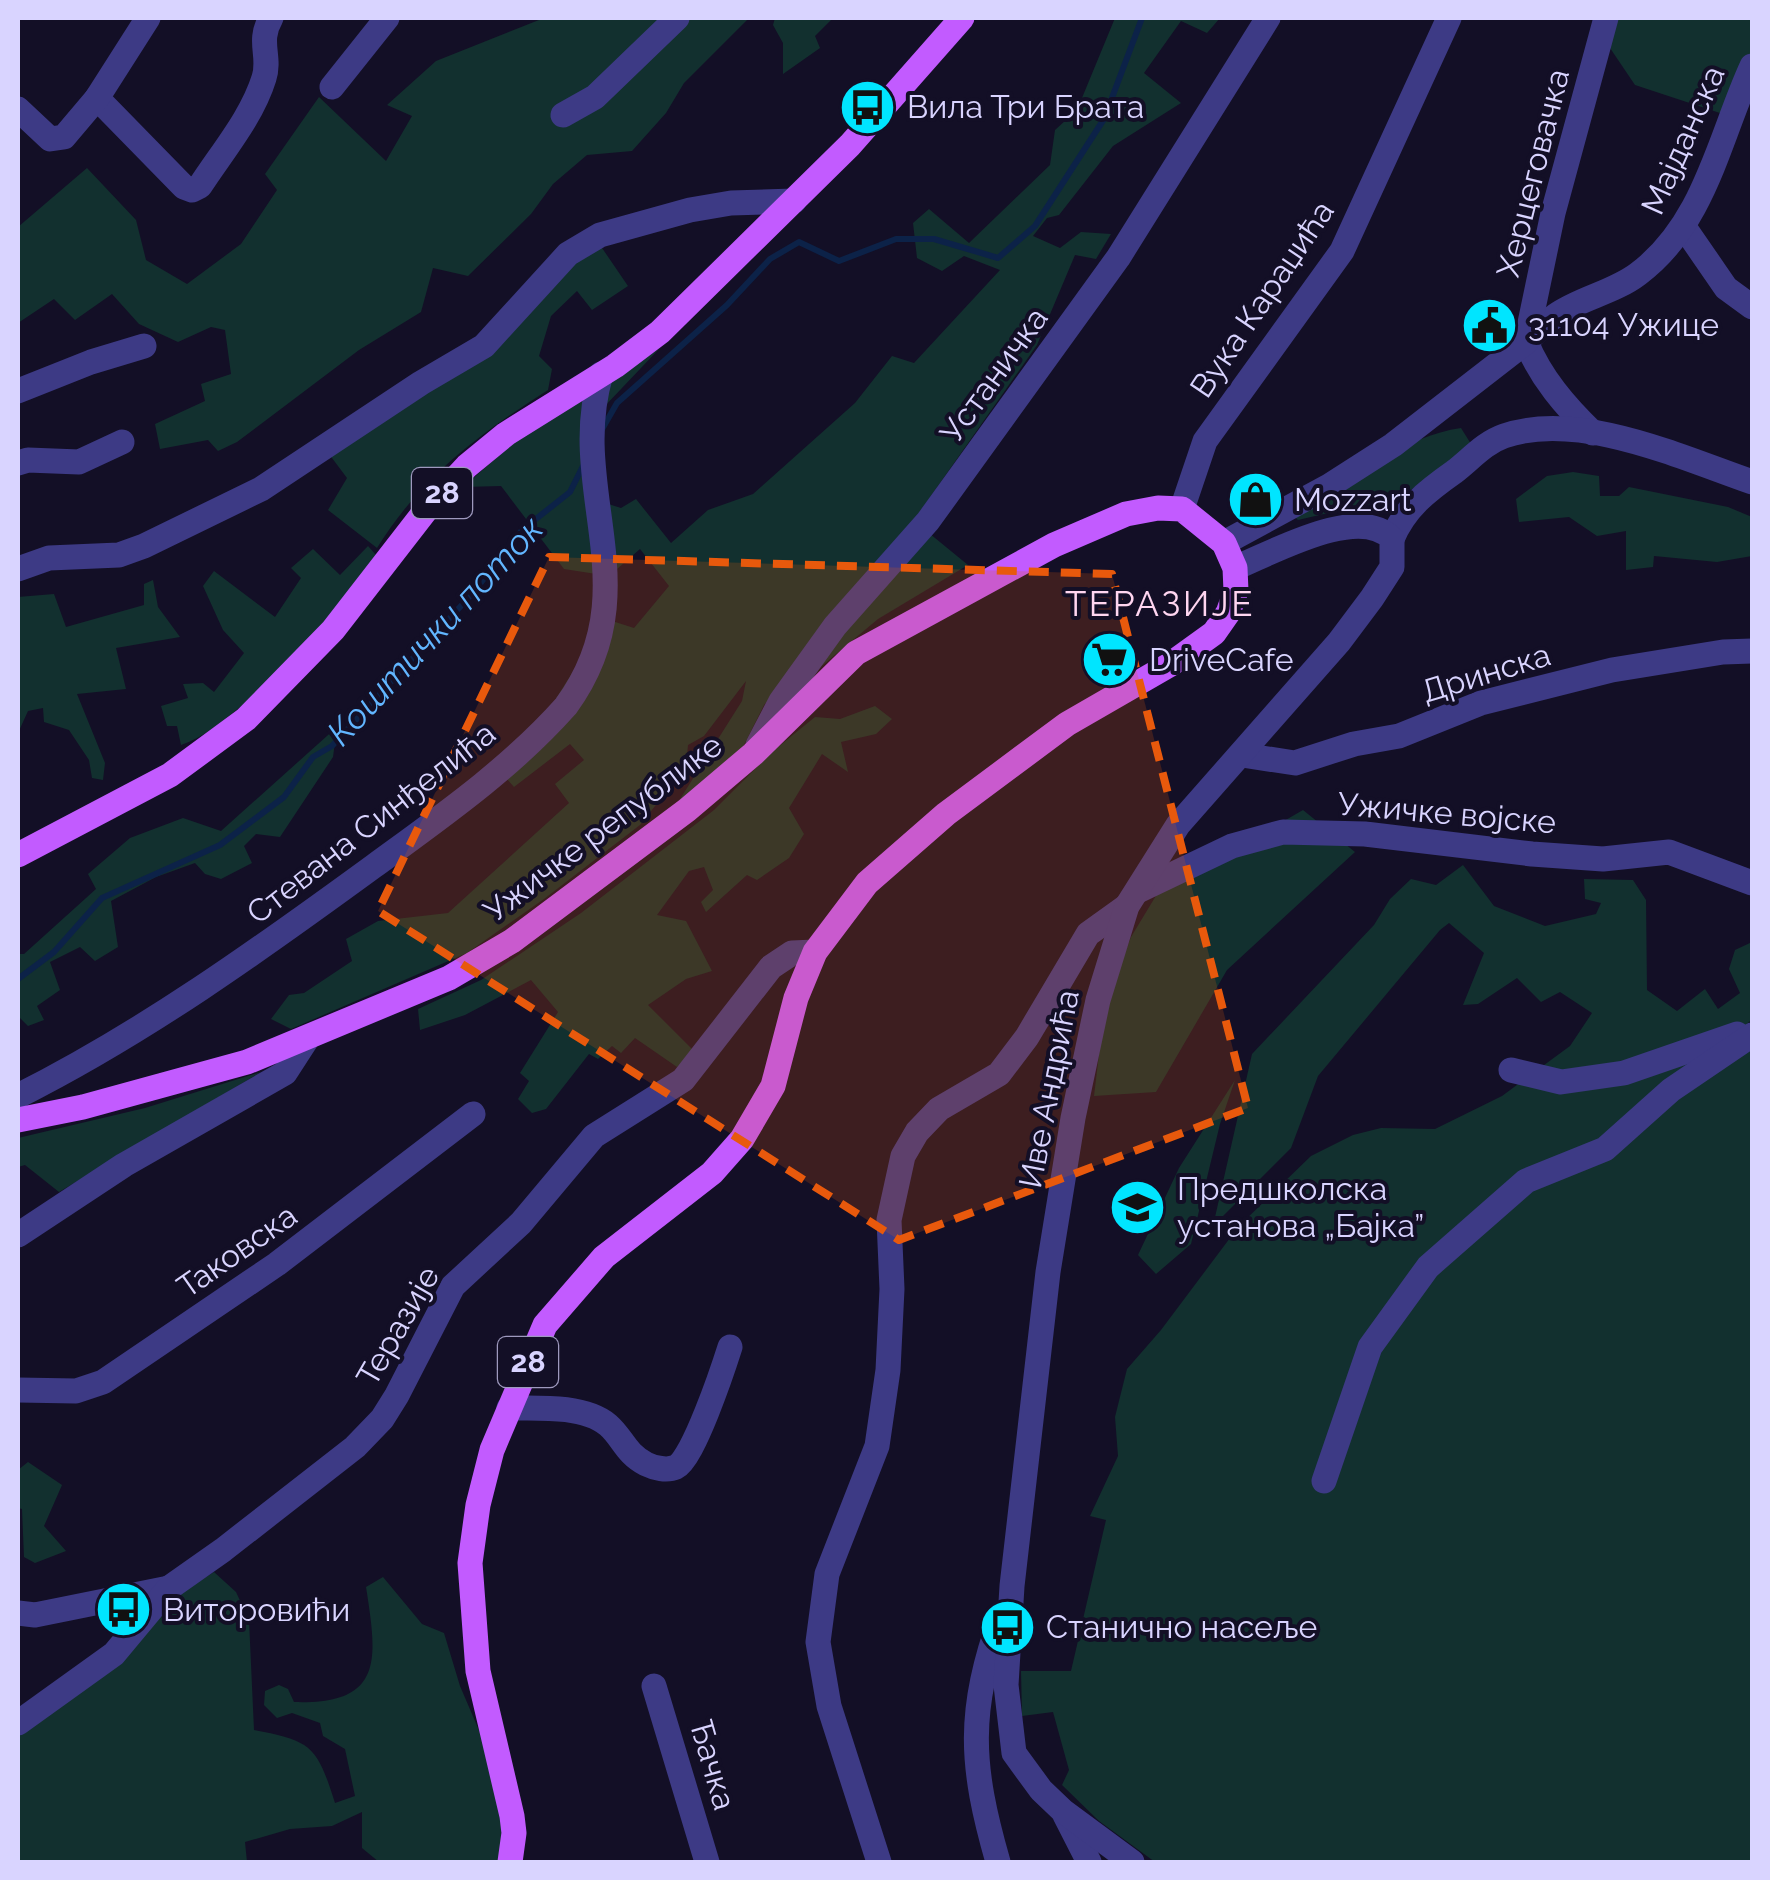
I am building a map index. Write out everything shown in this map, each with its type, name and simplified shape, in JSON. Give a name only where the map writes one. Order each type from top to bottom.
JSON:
[{"type":"main road","name":"28","points":[[21,852],[170,776],[246,719],[333,630],[426,510],[467,466],[506,434],[660,332],[859,135],[962,18]]},
{"type":"main road","name":"Ужичке републике","points":[[18,1120],[158,1088],[247,1062],[449,978],[512,941],[687,810],[753,754],[856,653],[1054,544],[1141,510],[1182,509]]},
{"type":"main road","points":[[1182,509],[1224,543],[1235,568]]},
{"type":"main road","name":"28","points":[[510,1862],[512,1816],[482,1691],[470,1586],[473,1533],[484,1477],[538,1338],[567,1296],[616,1247],[712,1173],[742,1139],[772,1086],[796,998],[815,952],[868,883],[946,814],[1082,714],[1171,664],[1214,633],[1234,600],[1235,568]]},
{"type":"street","points":[[18,108],[50,138],[64,137],[96,98],[148,18]]},
{"type":"street","points":[[96,98],[184,187],[192,190],[200,186],[246,115],[265,75],[263,31],[271,18]]},
{"type":"street","points":[[332,87],[388,18]]},
{"type":"street","points":[[563,115],[594,97],[677,18]]},
{"type":"street","name":"Устаничка","points":[[753,754],[781,701],[835,626],[928,521],[1118,258],[1268,18]]},
{"type":"street","name":"Вука Караџића","points":[[1182,509],[1205,441],[1342,251],[1449,18]]},
{"type":"street","name":"Херцеговачка","points":[[1526,342],[1553,213],[1606,18]]},
{"type":"street","name":"Мајданска","points":[[1526,342],[1554,316],[1634,277],[1662,255],[1684,227],[1714,164],[1752,66]]},
{"type":"street","points":[[18,569],[49,558],[118,555],[261,488],[484,346],[568,254],[600,236],[690,210],[730,203],[794,202]]},
{"type":"street","points":[[1684,227],[1726,288],[1752,307]]},
{"type":"street","points":[[1224,543],[1329,486],[1393,445],[1526,342],[1545,379],[1593,433]]},
{"type":"street","points":[[18,391],[90,362],[144,346]]},
{"type":"street","name":"Стевана Синђелића","points":[[18,1096],[77,1066],[246,960],[460,804],[558,714],[577,691],[602,632],[606,608],[606,560],[592,444],[595,394],[601,374]]},
{"type":"street","name":"Иве Андрића","points":[[1132,1862],[1062,1810],[1041,1790],[1014,1753],[1006,1685],[1012,1586],[1048,1272],[1073,1118],[1098,1000],[1134,898],[1178,825],[1339,642],[1384,581],[1392,567],[1392,539],[1401,517],[1482,448],[1501,437],[1522,432],[1593,433],[1630,441],[1752,482]]},
{"type":"street","points":[[18,463],[79,462],[122,442]]},
{"type":"street","points":[[1235,568],[1306,539],[1354,525],[1382,529],[1392,539]]},
{"type":"street","name":"Дринска","points":[[1242,755],[1295,762],[1354,744],[1399,736],[1481,703],[1594,674],[1722,652],[1752,651]]},
{"type":"street","name":"Ужичке војске","points":[[1134,898],[1232,846],[1283,832],[1365,834],[1603,859],[1668,852],[1752,883]]},
{"type":"street","points":[[879,1862],[829,1706],[818,1642],[827,1574],[878,1446],[888,1370],[892,1288],[889,1220],[903,1156],[916,1132],[938,1110],[999,1074],[1027,1037],[1088,934],[1134,898]]},
{"type":"street","name":"Теразије","points":[[18,1723],[114,1654],[169,1588],[355,1447],[382,1419],[397,1395],[453,1286],[521,1223],[594,1136],[682,1080],[771,967],[792,953],[815,952]]},
{"type":"street","points":[[1511,1070],[1562,1082],[1624,1073],[1752,1032]]},
{"type":"street","points":[[1324,1482],[1370,1347],[1428,1267],[1526,1181],[1605,1149],[1670,1090],[1752,1032]]},
{"type":"street","points":[[18,1235],[124,1165],[285,1073],[307,1039]]},
{"type":"street","name":"Таковска","points":[[18,1390],[76,1391],[103,1382],[278,1264],[473,1114]]},
{"type":"street","points":[[509,1408],[582,1414],[608,1424],[629,1453],[649,1466],[678,1466],[692,1450],[730,1347]]},
{"type":"street","points":[[998,1862],[980,1801],[974,1755],[978,1703],[989,1649],[1012,1586]]},
{"type":"street","points":[[18,1613],[35,1616],[169,1588]]},
{"type":"street","name":"Ђачка","points":[[654,1686],[707,1862]]},
{"type":"street","points":[[1062,1810],[1090,1862]]},
{"type":"highlighted area","points":[[549,557],[1112,574],[1248,1108],[899,1240],[378,911]]},
{"type":"green space","points":[[544,18],[749,18],[684,83],[666,113],[632,151],[587,155],[553,184],[531,214],[468,276],[433,268],[421,312],[359,350],[237,442],[218,451],[208,440],[160,449],[155,424],[205,401],[201,384],[231,374],[225,330],[211,327],[178,342],[139,324],[112,294],[75,320],[54,299],[18,323],[18,227],[87,168],[136,220],[146,260],[187,284],[241,244],[277,190],[265,174],[319,97],[386,161],[412,116],[387,105],[436,61]]},
{"type":"green space","points":[[775,18],[833,18],[815,36],[820,48],[783,74],[783,43],[773,25]]},
{"type":"green space","points":[[1115,18],[1220,18],[1207,33],[1181,21],[1144,73],[1181,103],[1113,146],[1059,215],[1047,218],[1033,236],[1060,248],[1081,232],[1111,234],[1096,259],[1075,255],[1037,345],[888,557],[764,705],[743,747],[675,807],[742,701],[746,681],[704,736],[688,745],[686,767],[640,825],[544,899],[467,953],[291,1029],[271,1019],[289,995],[304,993],[352,961],[346,939],[378,921],[448,913],[569,803],[555,784],[584,760],[570,744],[514,787],[506,778],[606,619],[634,628],[669,586],[640,549],[609,576],[564,569],[501,486],[463,487],[518,439],[659,349],[584,428],[602,502],[621,508],[636,499],[671,543],[708,510],[753,494],[855,403],[892,356],[914,363],[1000,270],[964,256],[942,271],[917,258],[913,223],[929,209],[969,243],[1050,165],[1055,130],[1077,110]]},
{"type":"green space","points":[[1615,18],[1752,18],[1752,67],[1726,115],[1635,85],[1608,45]]},
{"type":"green space","points":[[600,245],[628,286],[592,310],[577,291],[551,316],[539,356],[552,369],[548,390],[498,423],[432,478],[377,548],[328,510],[347,478],[329,454],[489,352],[570,260]]},
{"type":"green space","points":[[1461,428],[1471,444],[1432,477],[1406,492],[1358,509],[1348,502],[1328,513],[1298,520],[1292,514],[1395,451]]},
{"type":"green space","points":[[1573,472],[1599,476],[1600,496],[1619,496],[1629,487],[1728,507],[1752,517],[1752,556],[1717,562],[1654,556],[1653,567],[1626,570],[1626,531],[1597,536],[1569,517],[1519,522],[1516,499],[1547,476]]},
{"type":"green space","points":[[924,529],[968,565],[878,619],[805,680]]},
{"type":"green space","points":[[368,546],[377,556],[297,654],[226,719],[181,745],[177,726],[167,726],[161,706],[188,698],[183,684],[203,683],[214,692],[244,653],[223,630],[203,586],[214,571],[275,617],[301,578],[291,568],[313,549],[340,575]]},
{"type":"green space","points":[[153,580],[158,607],[180,637],[116,648],[126,689],[77,694],[105,763],[103,780],[92,778],[89,760],[69,730],[44,722],[43,708],[28,711],[18,733],[18,597],[54,594],[66,627],[144,605],[144,584]]},
{"type":"green space","points":[[875,706],[892,719],[876,734],[841,742],[848,772],[822,754],[789,808],[804,834],[789,858],[757,880],[747,875],[706,912],[701,902],[713,890],[704,867],[689,871],[657,915],[686,921],[712,971],[686,979],[648,1005],[694,1051],[677,1067],[635,1038],[621,1053],[612,1046],[598,1059],[589,1054],[546,1109],[532,1113],[518,1099],[529,1081],[520,1073],[558,1012],[531,980],[465,1015],[420,1030],[418,1009],[481,980],[581,913],[714,810],[773,751],[815,717],[840,719]]},
{"type":"green space","points":[[337,727],[333,757],[280,837],[256,834],[244,846],[252,863],[221,879],[205,874],[195,863],[156,877],[111,901],[118,947],[95,961],[80,947],[50,962],[60,990],[37,1006],[44,1020],[28,1026],[18,1016],[18,954],[24,954],[96,889],[88,874],[130,838],[183,818],[221,831]]},
{"type":"green space","points":[[1303,810],[1355,852],[1227,970],[1156,1092],[1094,1096],[1105,1004],[1131,937],[1157,894]]},
{"type":"green space","points":[[1463,865],[1494,906],[1545,926],[1596,914],[1601,903],[1585,899],[1584,879],[1633,880],[1646,900],[1647,990],[1677,1011],[1705,989],[1718,1009],[1740,993],[1729,969],[1735,950],[1752,942],[1752,1019],[1745,1026],[1752,1033],[1752,1862],[1155,1862],[1099,1821],[1062,1785],[1069,1770],[1053,1712],[1022,1716],[1021,1671],[1071,1671],[1106,1520],[1090,1516],[1118,1456],[1115,1417],[1127,1369],[1239,1226],[1311,1156],[1353,1135],[1381,1128],[1435,1129],[1502,1096],[1570,1046],[1592,1013],[1560,992],[1541,1002],[1517,978],[1478,1004],[1463,1005],[1484,953],[1449,923],[1318,1076],[1291,1148],[1213,1226],[1252,1054],[1374,925],[1390,899],[1411,879],[1436,885]]},
{"type":"green space","points":[[261,1072],[59,1192],[25,1165],[18,1167],[18,1138],[145,1108]]},
{"type":"green space","points":[[1235,1080],[1220,1124],[1191,1244],[1156,1274],[1138,1255],[1179,1168]]},
{"type":"green space","points":[[28,1462],[62,1485],[44,1526],[66,1551],[35,1563],[24,1557],[22,1509],[18,1508],[18,1470]]},
{"type":"green space","points":[[214,1572],[236,1592],[249,1620],[254,1730],[289,1738],[310,1749],[323,1769],[335,1803],[355,1796],[345,1749],[323,1736],[320,1723],[292,1713],[277,1718],[264,1705],[265,1691],[279,1685],[288,1689],[294,1702],[324,1701],[360,1686],[372,1655],[366,1587],[383,1577],[422,1624],[444,1633],[460,1686],[481,1735],[504,1827],[498,1862],[379,1862],[362,1848],[362,1812],[332,1826],[290,1829],[245,1842],[247,1862],[18,1862],[18,1725],[187,1589]]},
{"type":"waterway","name":"Коштички поток","points":[[601,431],[617,403],[727,305],[770,259],[799,242],[839,261],[896,239],[934,239],[998,258],[1035,226],[1104,119],[1142,18]]},
{"type":"waterway","name":"Коштички поток","points":[[18,979],[54,952],[102,898],[220,845],[284,797],[313,757],[332,746],[472,594],[522,530],[570,492],[584,464]]},
{"type":"place","name":"Вила Три Брата","points":[[868,107]]},
{"type":"place","name":"31104 Ужице","points":[[1489,325]]},
{"type":"place","name":"Mozzart","points":[[1255,500]]},
{"type":"place","name":"DriveCafe","points":[[1110,660]]},
{"type":"place","name":"Предшколска установа „Бајка”","points":[[1138,1207]]},
{"type":"place","name":"Виторовићи","points":[[124,1610]]},
{"type":"place","name":"Станично насеље","points":[[1007,1627]]},
{"type":"district","name":"ТЕРАЗИЈЕ","points":[[1160,604]]}]
